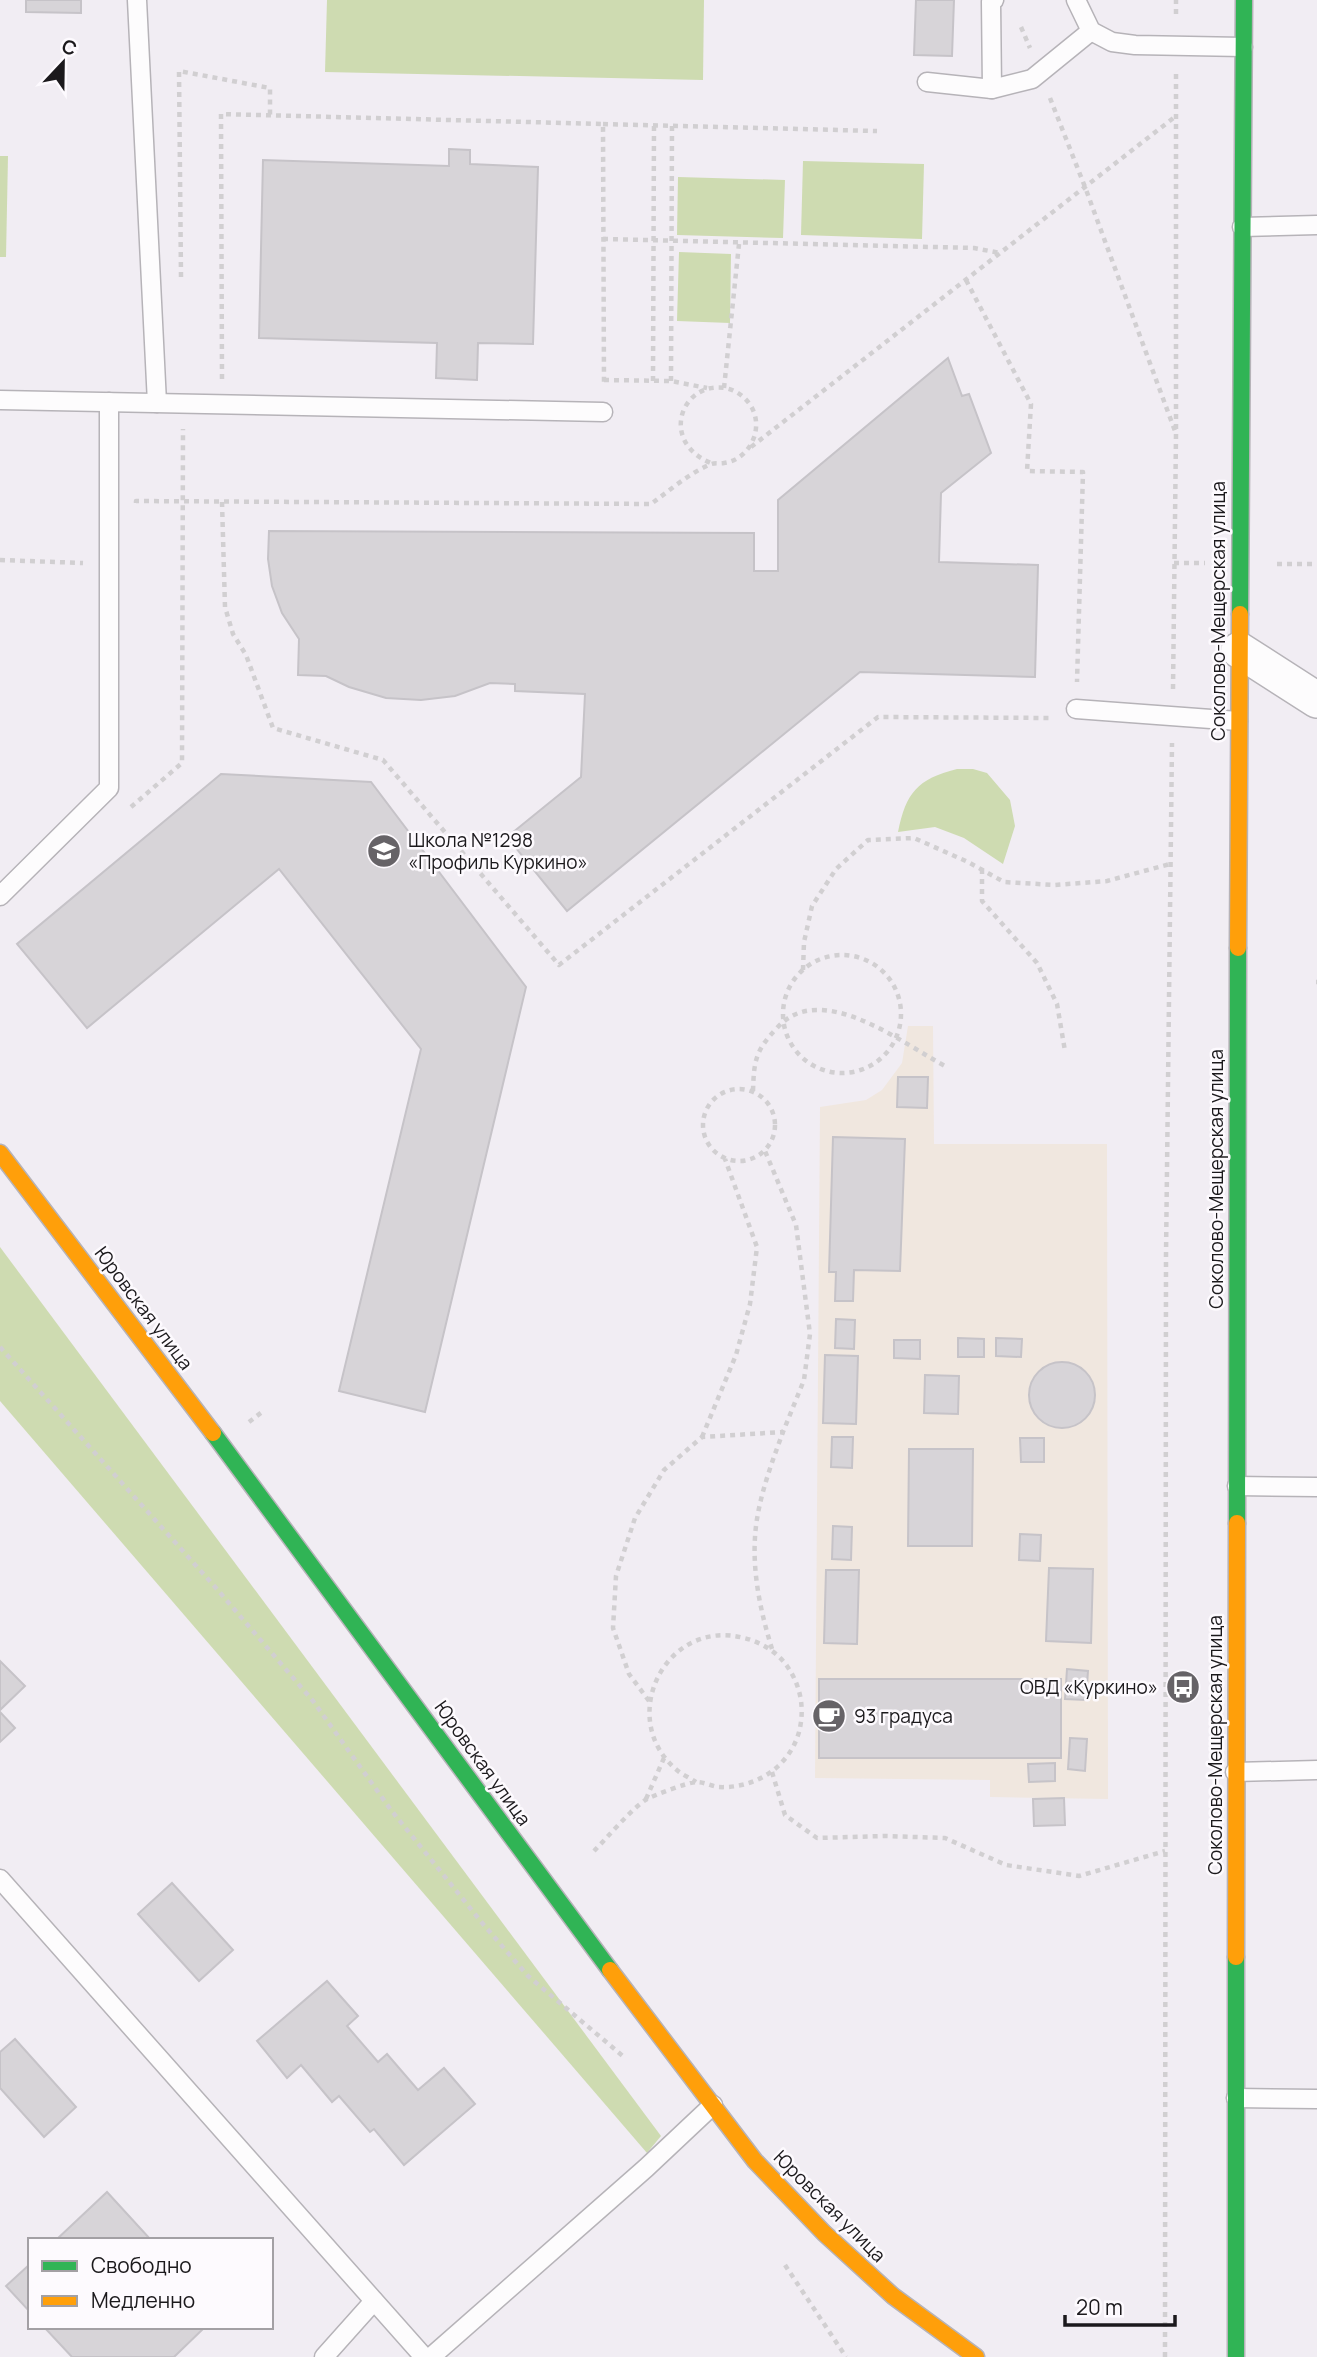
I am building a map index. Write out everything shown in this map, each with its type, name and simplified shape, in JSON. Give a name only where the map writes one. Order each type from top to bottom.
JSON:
[{"type":"street","name":"Соколово-Мещерская улица","points":[[1236,2357],[1238,650],[1244,0]]},
{"type":"street","points":[[1238,650],[1317,700]]},
{"type":"street","name":"Юровская улица","points":[[0,1153],[222,1444],[755,2161],[824,2233],[893,2296],[976,2357]]},
{"type":"lane","points":[[137,0],[157,403]]},
{"type":"lane","points":[[992,89],[991,2],[994,0]]},
{"type":"lane","points":[[1076,0],[1091,31],[1112,42],[1135,45],[1243,47]]},
{"type":"lane","points":[[927,82],[992,89],[1032,79],[1091,31]]},
{"type":"lane","points":[[1242,227],[1317,225]]},
{"type":"lane","points":[[0,400],[603,412]]},
{"type":"lane","points":[[0,896],[109,788],[109,402]]},
{"type":"lane","points":[[1076,709],[1238,721]]},
{"type":"lane","points":[[1237,1486],[1317,1487]]},
{"type":"lane","points":[[1235,1772],[1317,1770]]},
{"type":"lane","points":[[0,1879],[424,2357]]},
{"type":"lane","points":[[1236,2098],[1317,2099]]},
{"type":"lane","points":[[431,2357],[646,2168],[713,2105]]},
{"type":"lane","points":[[324,2357],[374,2301]]},
{"type":"path","points":[[1176,0],[1176,14]]},
{"type":"path","points":[[1020,24],[1085,187],[1176,435]]},
{"type":"path","points":[[1165,2357],[1166,1255],[1176,435],[1176,66]]},
{"type":"path","points":[[181,279],[179,71],[270,88],[270,116]]},
{"type":"path","points":[[222,404],[221,114],[877,131]]},
{"type":"path","points":[[709,389],[696,395],[686,405],[681,419],[681,434],[687,447],[698,458],[711,463],[725,463],[737,459],[1176,116]]},
{"type":"path","points":[[603,124],[603,412]]},
{"type":"path","points":[[653,381],[654,125]]},
{"type":"path","points":[[671,381],[672,126]]},
{"type":"path","points":[[603,239],[974,248],[1000,253]]},
{"type":"path","points":[[724,388],[739,244]]},
{"type":"path","points":[[222,502],[225,607],[233,634],[246,655],[273,728],[383,760],[559,965],[878,717],[1076,718],[1083,472],[1027,471],[1031,404],[966,280]]},
{"type":"path","points":[[604,380],[671,381],[737,392],[747,400],[757,425],[748,450]]},
{"type":"path","points":[[131,808],[182,763],[183,403]]},
{"type":"path","points":[[136,514],[136,501],[651,503],[711,463]]},
{"type":"path","points":[[0,560],[109,564]]},
{"type":"path","points":[[803,970],[804,942],[812,906],[836,869],[868,840],[914,838],[1004,882],[1055,885],[1107,881],[1170,864]]},
{"type":"path","points":[[982,869],[982,901],[1037,963],[1057,1004],[1065,1051]]},
{"type":"path","points":[[854,956],[872,963],[886,974],[896,990],[901,1008],[896,1038],[882,1058],[866,1068],[848,1073],[830,1072],[813,1065],[798,1054],[788,1038],[783,1020],[791,984],[803,970],[818,960],[854,956]]},
{"type":"path","points":[[753,1091],[754,1061],[766,1039],[783,1020],[811,1009],[845,1012],[947,1067]]},
{"type":"path","points":[[738,1089],[753,1091],[765,1099],[773,1111],[775,1125],[773,1139],[765,1151],[753,1159],[740,1161],[725,1159],[713,1152],[705,1140],[702,1125],[705,1112],[713,1100],[724,1092],[738,1089]]},
{"type":"path","points":[[765,1151],[796,1225],[810,1334],[804,1380],[782,1432],[764,1489],[756,1527],[755,1566],[760,1603],[772,1650]]},
{"type":"path","points":[[649,1701],[629,1674],[613,1628],[616,1576],[635,1518],[664,1470],[702,1437],[736,1355],[750,1304],[757,1247],[725,1159]]},
{"type":"path","points":[[0,1347],[216,1588],[313,1701],[391,1810],[528,1976],[626,2058]]},
{"type":"path","points":[[702,1437],[782,1432]]},
{"type":"path","points":[[715,1635],[755,1641],[772,1650],[797,1682],[802,1701],[801,1722],[796,1741],[786,1758],[772,1772],[755,1782],[735,1787],[715,1787],[696,1782],[678,1772],[664,1758],[654,1740],[649,1721],[649,1701],[665,1664],[679,1650],[696,1640],[715,1635]]},
{"type":"path","points":[[594,1851],[646,1800],[664,1758]]},
{"type":"path","points":[[772,1772],[785,1815],[817,1838],[945,1838],[1006,1865],[1079,1875],[1165,1851]]},
{"type":"path","points":[[646,1800],[696,1782]]},
{"type":"path","points":[[785,2265],[846,2357]]},
{"type":"shaded area","points":[[908,1026],[933,1026],[934,1144],[1107,1144],[1108,1799],[990,1797],[990,1780],[815,1778],[820,1107],[866,1100],[882,1090],[902,1063]]},
{"type":"green space","points":[[327,0],[704,0],[703,80],[325,72]]},
{"type":"green space","points":[[0,156],[8,156],[6,257],[0,257]]},
{"type":"green space","points":[[803,161],[924,164],[922,239],[801,235]]},
{"type":"green space","points":[[678,177],[785,180],[783,238],[677,235]]},
{"type":"green space","points":[[679,252],[731,254],[730,323],[677,321]]},
{"type":"green space","points":[[957,769],[973,769],[987,773],[1010,800],[1015,826],[1003,864],[964,838],[935,827],[898,832],[905,807],[916,790],[932,778]]},
{"type":"green space","points":[[0,1247],[661,2136],[647,2153],[0,1401]]},
{"type":"building","points":[[26,0],[81,0],[81,13],[26,12]]},
{"type":"building","points":[[916,0],[954,0],[952,56],[914,55]]},
{"type":"building","points":[[449,149],[470,150],[470,164],[538,167],[533,344],[478,343],[477,380],[436,378],[437,343],[259,338],[263,160],[449,166]]},
{"type":"building","points":[[948,358],[962,396],[969,394],[991,453],[941,493],[939,562],[1038,565],[1035,677],[860,672],[567,911],[507,837],[581,777],[585,694],[515,691],[515,684],[490,683],[455,696],[421,700],[386,698],[349,687],[326,676],[298,675],[299,639],[282,613],[272,586],[268,559],[269,531],[754,533],[754,571],[778,571],[778,500]]},
{"type":"building","points":[[221,774],[371,782],[526,987],[425,1412],[339,1391],[421,1049],[279,869],[87,1028],[17,944]]},
{"type":"building","points":[[898,1077],[928,1077],[927,1108],[897,1107]]},
{"type":"building","points":[[833,1137],[905,1139],[900,1271],[854,1270],[853,1301],[835,1301],[836,1272],[829,1272]]},
{"type":"building","points":[[836,1319],[855,1320],[854,1349],[835,1348]]},
{"type":"building","points":[[958,1338],[984,1339],[984,1357],[958,1357]]},
{"type":"building","points":[[996,1338],[1022,1339],[1021,1357],[996,1356]]},
{"type":"building","points":[[894,1340],[920,1340],[920,1359],[894,1358]]},
{"type":"building","points":[[825,1355],[858,1356],[856,1424],[823,1423]]},
{"type":"building","points":[[1062,1362],[1085,1372],[1095,1395],[1085,1418],[1062,1428],[1039,1418],[1029,1395],[1039,1372]]},
{"type":"building","points":[[925,1375],[959,1376],[958,1414],[924,1413]]},
{"type":"building","points":[[832,1437],[853,1437],[852,1468],[831,1467]]},
{"type":"building","points":[[1020,1438],[1044,1438],[1044,1462],[1021,1462]]},
{"type":"building","points":[[909,1449],[973,1449],[972,1546],[908,1546]]},
{"type":"building","points":[[833,1526],[852,1527],[851,1560],[832,1559]]},
{"type":"building","points":[[1020,1534],[1041,1535],[1040,1561],[1019,1560]]},
{"type":"building","points":[[1049,1568],[1093,1569],[1091,1643],[1046,1641]]},
{"type":"building","points":[[826,1570],[859,1570],[857,1644],[824,1643]]},
{"type":"building","points":[[0,1661],[25,1686],[0,1710]]},
{"type":"building","points":[[1067,1669],[1088,1671],[1086,1700],[1065,1699]]},
{"type":"building","points":[[819,1679],[1061,1679],[1061,1758],[819,1758]]},
{"type":"building","points":[[0,1712],[15,1728],[0,1742]]},
{"type":"building","points":[[1070,1738],[1087,1739],[1085,1771],[1068,1769]]},
{"type":"building","points":[[1055,1763],[1055,1781],[1029,1782],[1028,1764]]},
{"type":"building","points":[[1064,1798],[1065,1825],[1034,1826],[1033,1799]]},
{"type":"building","points":[[172,1883],[233,1950],[199,1981],[138,1914]]},
{"type":"building","points":[[327,1981],[358,2016],[347,2026],[378,2062],[387,2054],[418,2090],[444,2068],[475,2104],[404,2165],[374,2129],[370,2132],[339,2096],[332,2102],[301,2065],[287,2078],[257,2041]]},
{"type":"building","points":[[15,2039],[76,2107],[44,2137],[0,2088],[0,2052]]},
{"type":"building","points":[[107,2192],[149,2238],[58,2238]]},
{"type":"building","points":[[28,2266],[28,2310],[6,2286]]},
{"type":"building","points":[[46,2329],[203,2329],[174,2357],[72,2357]]},
{"type":"traffic: fast","points":[[1240,614],[1244,0]]},
{"type":"traffic: fast","points":[[1237,1523],[1238,948]]},
{"type":"traffic: fast","points":[[213,1433],[610,1970]]},
{"type":"traffic: fast","points":[[1236,1957],[1236,2357]]},
{"type":"traffic: slow","points":[[1238,948],[1240,614]]},
{"type":"traffic: slow","points":[[0,1153],[213,1433]]},
{"type":"traffic: slow","points":[[1236,1957],[1237,1523]]},
{"type":"traffic: slow","points":[[610,1970],[755,2161],[824,2233],[893,2296],[976,2357]]},
{"type":"place","name":"Школа №1298 «Профиль Куркино»","points":[[384,851]]},
{"type":"place","name":"ОВД «Куркино»","points":[[1183,1687]]},
{"type":"place","name":"93 градуса","points":[[829,1716]]}]
